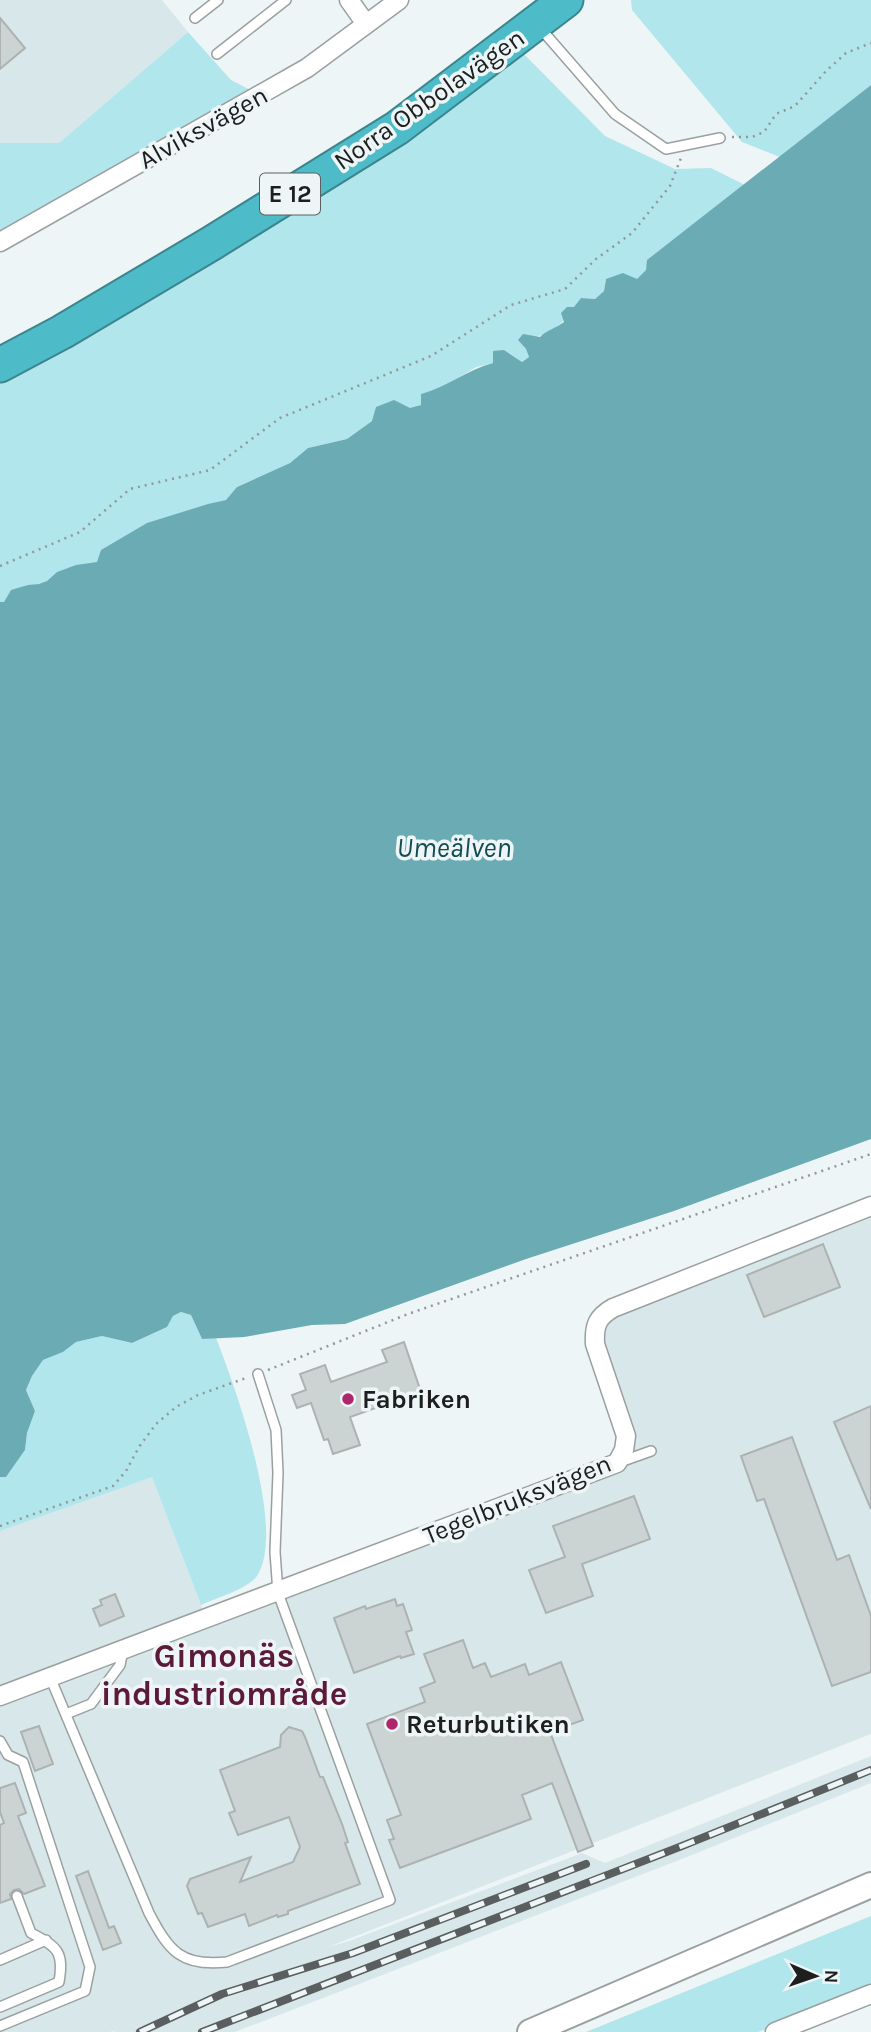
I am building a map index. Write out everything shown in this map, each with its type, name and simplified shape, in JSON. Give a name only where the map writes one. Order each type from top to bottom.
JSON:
[{"type":"highway","name":"Norra Obbolavägen","points":[[0,365],[62,332],[212,243],[397,128],[566,0]]},
{"type":"main road","points":[[530,2032],[871,1885]]},
{"type":"street","points":[[349,0],[366,24]]},
{"type":"street","name":"Alviksvägen","points":[[0,242],[307,68],[399,0]]},
{"type":"street","name":"Tegelbruksvägen","points":[[0,1696],[617,1464],[624,1450],[626,1436],[595,1344],[594,1328],[600,1315],[871,1206]]},
{"type":"street","points":[[775,2032],[871,1994]]},
{"type":"lane","points":[[195,18],[218,0]]},
{"type":"lane","points":[[218,54],[286,0]]},
{"type":"lane","points":[[536,23],[615,114],[666,149],[720,138]]},
{"type":"lane","points":[[50,1677],[149,1913],[163,1939],[178,1955],[208,1964],[227,1962],[390,1900],[278,1593],[275,1552],[278,1473],[276,1430],[258,1374]]},
{"type":"lane","points":[[617,1464],[651,1451]]},
{"type":"lane","points":[[65,1714],[91,1704],[120,1665],[123,1650]]},
{"type":"lane","points":[[0,1741],[8,1755],[23,1762],[90,1967],[85,1991],[0,2025]]},
{"type":"lane","points":[[0,2007],[59,1982],[62,1961],[53,1944],[31,1933],[17,1896]]},
{"type":"lane","points":[[0,1960],[46,1940]]},
{"type":"path","points":[[720,138],[752,137],[764,132],[776,114],[794,106],[846,53],[871,43]]},
{"type":"path","points":[[0,566],[80,532],[130,489],[210,470],[280,418],[431,356],[511,304],[565,289],[596,259],[632,233],[670,186],[688,146]]},
{"type":"path","points":[[0,1526],[113,1486],[127,1471],[139,1447],[156,1424],[176,1406],[198,1395],[408,1314],[871,1154]]},
{"type":"shaded area","points":[[0,0],[162,0],[188,32],[59,143],[0,143]]},
{"type":"shaded area","points":[[631,0],[871,0],[871,85],[780,157],[742,142],[632,10]]},
{"type":"shaded area","points":[[188,32],[231,80],[260,95],[0,242],[0,143],[59,143]]},
{"type":"shaded area","points":[[512,42],[605,136],[675,169],[711,168],[745,185],[648,260],[646,270],[637,280],[606,279],[604,291],[595,299],[581,298],[555,328],[540,336],[518,340],[529,357],[522,362],[504,350],[493,363],[476,367],[438,390],[421,394],[421,405],[372,421],[347,439],[308,448],[290,463],[237,487],[227,500],[177,517],[96,562],[65,569],[45,582],[11,590],[4,603],[0,602],[0,365]]},
{"type":"shaded area","points":[[871,1206],[871,1734],[328,1947],[582,1853],[605,1863],[871,1756],[871,1783],[235,2032],[0,2032],[0,1531],[152,1476],[207,1621],[617,1463],[624,1451],[595,1344],[600,1315]]},
{"type":"shaded area","points":[[181,1312],[191,1315],[202,1339],[216,1338],[235,1389],[255,1458],[266,1526],[265,1555],[253,1581],[201,1605],[152,1477],[0,1531],[0,1477],[6,1477],[25,1450],[27,1433],[35,1411],[26,1390],[43,1360],[63,1352],[76,1342],[102,1336],[132,1343],[167,1327],[173,1316]]},
{"type":"shaded area","points":[[871,1916],[871,1988],[758,2032],[586,2032]]},
{"type":"water","name":"Umeälven","points":[[871,85],[871,1139],[674,1211],[526,1259],[345,1324],[312,1325],[244,1337],[202,1339],[191,1315],[181,1312],[173,1316],[167,1327],[132,1343],[102,1336],[76,1342],[63,1352],[43,1360],[32,1376],[26,1390],[35,1411],[27,1433],[25,1450],[6,1477],[0,1477],[0,602],[4,602],[11,590],[47,581],[57,572],[76,565],[97,562],[101,550],[147,523],[226,500],[237,487],[290,463],[308,448],[347,439],[372,421],[376,407],[394,400],[410,408],[421,405],[421,394],[493,363],[493,351],[504,350],[522,362],[529,357],[518,340],[523,334],[540,337],[561,324],[564,322],[561,313],[567,307],[574,307],[581,298],[595,299],[604,291],[606,279],[623,273],[637,279],[646,270],[647,260]]},
{"type":"building","points":[[0,18],[25,48],[0,69]]},
{"type":"building","points":[[823,1244],[840,1287],[764,1317],[747,1275]]},
{"type":"building","name":"Fabriken","points":[[404,1342],[421,1392],[350,1417],[360,1445],[333,1454],[328,1439],[324,1440],[311,1403],[297,1408],[292,1395],[306,1390],[300,1374],[325,1365],[331,1382],[387,1362],[382,1350]]},
{"type":"building","points":[[871,1406],[871,1509],[834,1422]]},
{"type":"building","points":[[792,1437],[837,1560],[849,1555],[871,1616],[871,1672],[832,1686],[764,1499],[757,1501],[741,1456]]},
{"type":"building","points":[[634,1496],[650,1539],[582,1564],[593,1596],[546,1613],[529,1570],[565,1557],[553,1526]]},
{"type":"building","points":[[115,1594],[124,1616],[100,1626],[93,1609],[102,1605],[100,1600]]},
{"type":"building","points":[[395,1599],[397,1606],[403,1604],[412,1630],[406,1632],[414,1654],[401,1658],[400,1656],[354,1673],[334,1618],[365,1606],[366,1609]]},
{"type":"building","points":[[463,1640],[473,1668],[485,1663],[491,1677],[525,1664],[529,1675],[561,1662],[583,1720],[550,1732],[593,1846],[578,1852],[552,1783],[522,1795],[531,1819],[400,1868],[389,1840],[394,1839],[387,1820],[401,1815],[367,1724],[425,1702],[420,1688],[435,1682],[424,1654]]},
{"type":"building","points":[[39,1726],[53,1764],[35,1771],[21,1732]]},
{"type":"building","points":[[289,1727],[302,1731],[305,1737],[342,1824],[348,1842],[345,1843],[360,1884],[288,1911],[288,1914],[277,1915],[249,1926],[245,1914],[208,1927],[202,1913],[198,1914],[187,1886],[190,1879],[251,1857],[240,1882],[293,1862],[300,1847],[289,1817],[238,1835],[229,1813],[235,1811],[220,1770],[280,1747],[281,1735]]},
{"type":"building","points":[[15,1783],[26,1813],[18,1816],[45,1886],[24,1894],[19,1889],[14,1890],[10,1894],[11,1899],[0,1903],[0,1825],[4,1823],[0,1812],[0,1788]]},
{"type":"building","points":[[88,1871],[109,1928],[114,1926],[121,1943],[103,1950],[76,1876]]},
{"type":"railway","points":[[202,2032],[871,1770]]},
{"type":"railway","points":[[140,2032],[222,1994],[353,1953],[586,1864]]},
{"type":"place","name":"Fabriken","points":[[348,1399]]},
{"type":"place","name":"Returbutiken","points":[[392,1724]]},
{"type":"district","name":"Gimonäs industriområde","points":[[224,1674]]}]
